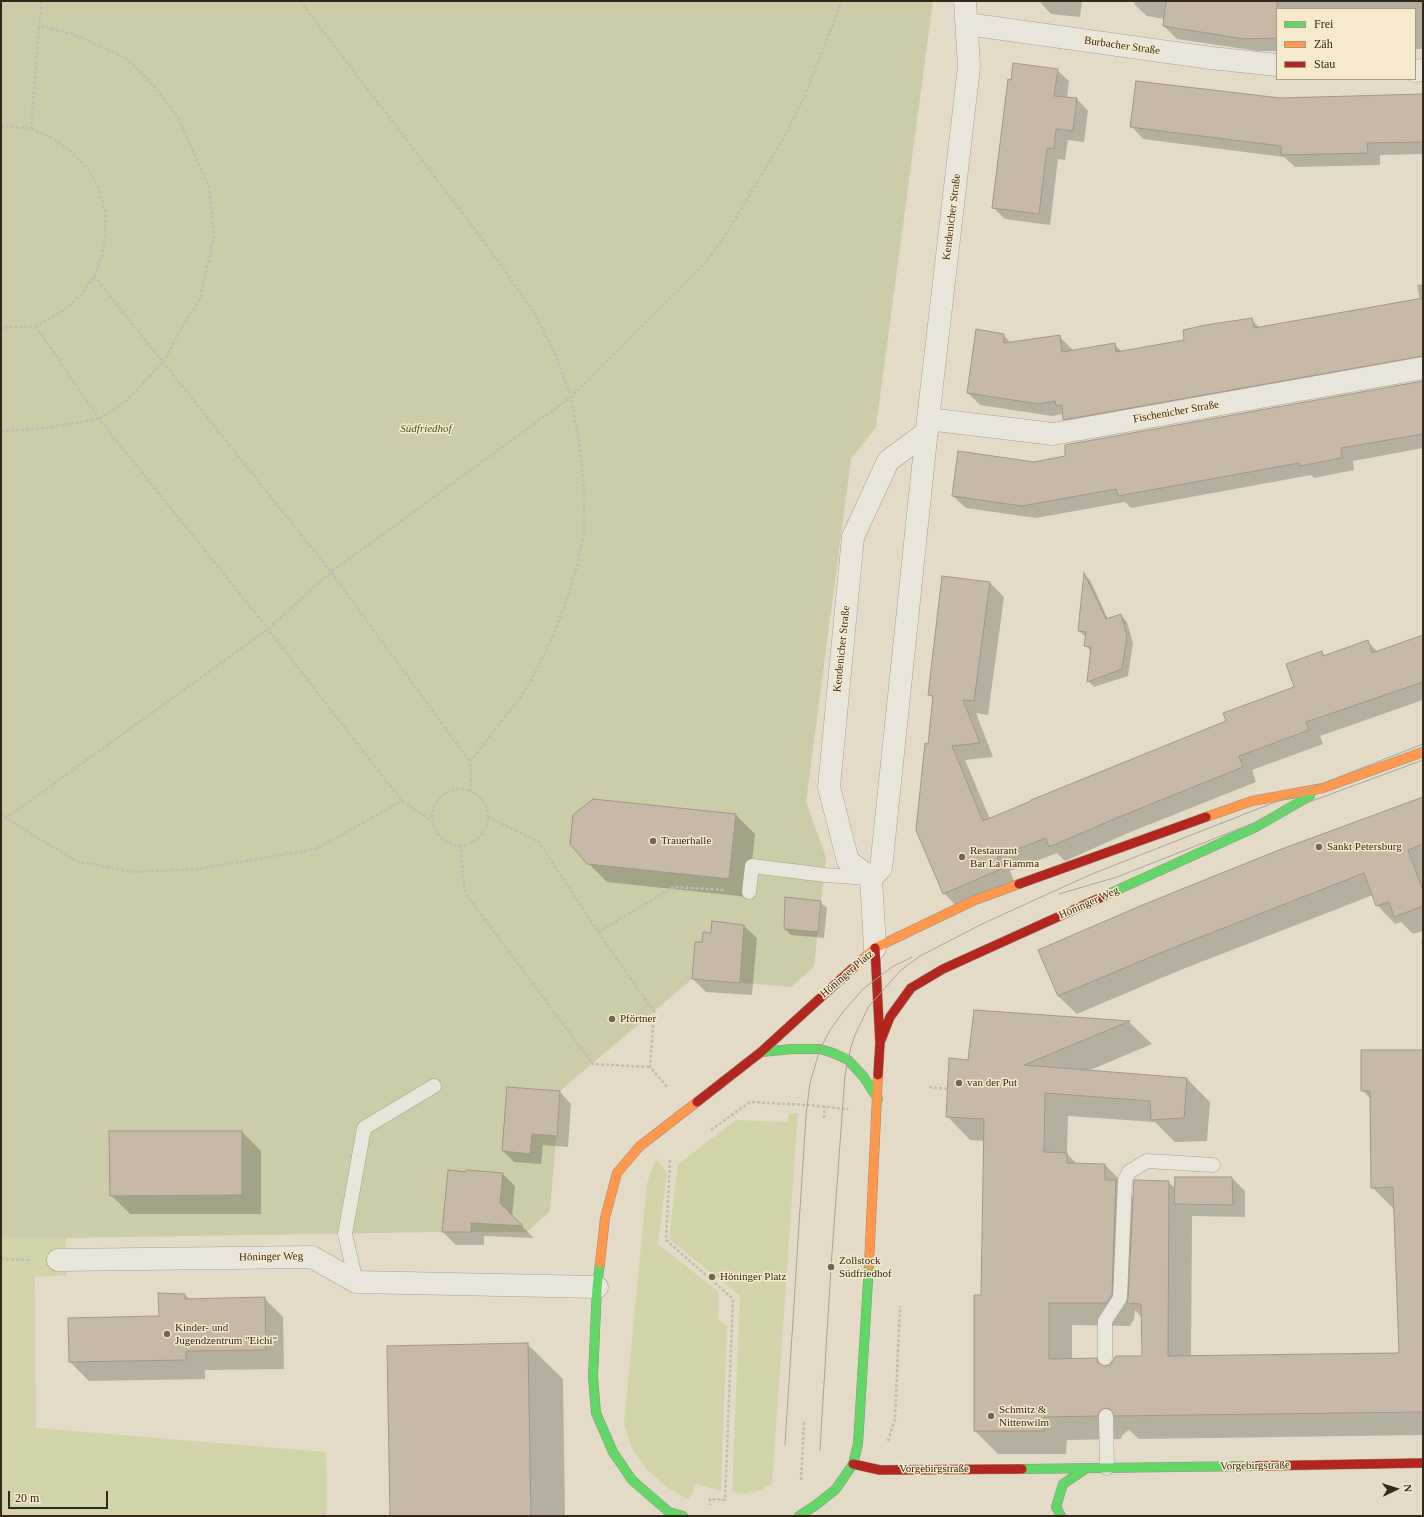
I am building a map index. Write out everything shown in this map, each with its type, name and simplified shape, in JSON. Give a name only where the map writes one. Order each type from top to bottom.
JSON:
[{"type":"street","name":"Kendenicher Straße","points":[[928,426],[888,461],[853,537],[828,787],[848,861],[871,878],[881,868],[928,426],[969,67],[965,1]]},
{"type":"street","name":"Burbacher Straße","points":[[967,24],[1211,58],[1276,65]]},
{"type":"street","name":"Fischenicher Straße","points":[[928,426],[1053,434],[1423,368]]},
{"type":"street","name":"Höninger Weg","points":[[875,948],[982,897],[1252,801],[1323,788],[1423,752]]},
{"type":"street","name":"Höninger Weg","points":[[880,1043],[890,1017],[912,988],[944,969],[1256,827],[1323,788]]},
{"type":"street","points":[[871,878],[875,948]]},
{"type":"street","name":"Höninger Platz","points":[[799,1516],[836,1489],[852,1464],[858,1444],[880,1043],[876,997],[875,948]]},
{"type":"street","name":"Höninger Platz","points":[[683,1516],[669,1512],[632,1480],[613,1452],[596,1413],[593,1377],[597,1287],[605,1218],[617,1173],[640,1146],[761,1052],[875,948]]},
{"type":"street","points":[[761,1052],[792,1049],[820,1049],[833,1053],[848,1060],[863,1076],[878,1099]]},
{"type":"street","name":"Höninger Weg","points":[[58,1260],[312,1257],[356,1282],[597,1287]]},
{"type":"street","name":"Vorgebirgstraße","points":[[852,1464],[880,1470],[1423,1463]]},
{"type":"street","points":[[1061,1516],[1056,1507],[1063,1484],[1087,1468]]},
{"type":"lane","points":[[749,892],[752,866],[825,875],[871,878]]},
{"type":"lane","points":[[356,1282],[345,1234],[364,1128],[434,1086]]},
{"type":"lane","points":[[1105,1358],[1105,1321],[1120,1298],[1126,1180],[1129,1172],[1147,1161],[1213,1165]]},
{"type":"lane","points":[[1106,1416],[1107,1468]]},
{"type":"path","points":[[31,130],[38,26],[42,1]]},
{"type":"path","points":[[300,1],[468,220],[536,316],[556,356],[571,397],[579,440],[584,483],[584,534],[577,566],[565,605],[548,648],[536,671],[524,691],[470,762]]},
{"type":"path","points":[[303,4],[307,1]]},
{"type":"path","points":[[1,822],[268,629],[331,572],[571,397],[707,261],[723,239],[781,143],[805,95],[842,1]]},
{"type":"path","points":[[1,431],[44,428],[99,419],[128,400],[164,361],[180,330],[200,299],[214,236],[209,187],[178,118],[154,86],[126,58],[75,35],[38,26]]},
{"type":"path","points":[[1,127],[8,126],[31,130],[52,138],[72,152],[88,169],[99,189],[105,212],[106,234],[102,256],[94,276],[82,294],[66,309],[36,326],[1,328]]},
{"type":"path","points":[[94,276],[164,361],[331,572],[470,762],[471,792]]},
{"type":"path","points":[[36,326],[99,419],[268,629],[402,801],[432,821]]},
{"type":"path","points":[[454,790],[471,792],[479,797],[485,806],[488,817],[485,830],[477,840],[467,844],[460,845],[445,842],[435,831],[432,821],[432,813],[435,804],[440,798],[454,790]]},
{"type":"path","points":[[1,813],[6,818],[76,861],[133,872],[197,869],[316,850],[402,801]]},
{"type":"path","points":[[460,845],[465,893],[593,1064],[650,1067],[654,1012],[598,932],[539,842],[488,817]]},
{"type":"path","points":[[598,932],[674,887],[749,892]]},
{"type":"path","points":[[929,1087],[947,1089]]},
{"type":"path","points":[[705,1134],[750,1102],[825,1106],[877,1111]]},
{"type":"path","points":[[824,1118],[825,1106]]},
{"type":"path","points":[[676,1156],[670,1160],[666,1240],[733,1299],[725,1500],[710,1499],[709,1510]]},
{"type":"path","points":[[895,1419],[900,1306]]},
{"type":"path","points":[[804,1422],[801,1486],[816,1505]]},
{"type":"green space","name":"Südfriedhof","points":[[1,1],[933,1],[876,427],[851,459],[806,802],[826,857],[814,967],[791,987],[692,979],[560,1091],[550,1211],[527,1232],[1,1239]]},
{"type":"green space","points":[[789,1113],[798,1113],[772,1484],[760,1490],[744,1494],[732,1492],[740,1296],[669,1239],[678,1164],[736,1120],[788,1122]]},
{"type":"green space","points":[[656,1158],[667,1173],[658,1244],[719,1292],[718,1320],[727,1326],[721,1491],[696,1484],[689,1500],[667,1487],[646,1469],[632,1448],[624,1423],[647,1183]]},
{"type":"green space","points":[[66,1238],[67,1275],[35,1277],[36,1428],[326,1452],[327,1516],[1,1516],[1,1239]]},
{"type":"building","points":[[1166,1],[1277,1],[1276,38],[1244,39],[1163,26]]},
{"type":"building","points":[[1013,63],[1058,69],[1054,96],[1077,98],[1073,131],[1056,129],[1054,149],[1047,148],[1039,214],[992,208],[1008,79],[1011,80]]},
{"type":"building","points":[[1136,81],[1280,98],[1423,94],[1423,142],[1367,143],[1368,153],[1281,155],[1281,146],[1130,127]]},
{"type":"building","points":[[1423,298],[1423,356],[1063,420],[1062,405],[1056,406],[1055,401],[1039,404],[967,393],[976,329],[1004,334],[1004,343],[1060,335],[1062,352],[1115,343],[1116,352],[1184,340],[1183,330],[1206,325],[1252,318],[1254,328]]},
{"type":"building","points":[[1423,381],[1423,434],[1341,448],[1342,458],[1300,466],[1299,463],[1118,496],[1116,489],[1022,506],[952,496],[958,451],[1034,462],[1065,456],[1065,445]]},
{"type":"building","points":[[1084,573],[1106,619],[1121,614],[1127,636],[1122,669],[1087,682],[1091,647],[1084,646],[1086,632],[1078,631]]},
{"type":"building","points":[[942,576],[990,582],[974,701],[963,700],[980,743],[952,746],[983,821],[1226,721],[1223,713],[1294,687],[1286,664],[1322,651],[1323,656],[1368,640],[1372,653],[1423,635],[1423,682],[1306,722],[1309,730],[1239,756],[1243,767],[1049,847],[1046,838],[997,857],[1001,869],[943,894],[916,830],[925,743],[928,744],[933,696],[928,695]]},
{"type":"building","points":[[1423,797],[1423,844],[1408,850],[1423,891],[1423,906],[1394,917],[1389,902],[1376,906],[1364,873],[1160,953],[1058,996],[1038,950],[1140,906],[1279,850]]},
{"type":"building","name":"Trauerhalle","points":[[593,799],[736,814],[729,879],[587,864],[570,844],[573,815]]},
{"type":"building","points":[[785,897],[821,901],[818,932],[784,929]]},
{"type":"building","points":[[712,921],[744,925],[740,983],[692,979],[695,942],[702,942],[703,932],[711,933]]},
{"type":"building","points":[[974,1010],[1130,1021],[1024,1065],[1187,1078],[1184,1118],[1151,1120],[1150,1101],[1045,1093],[1044,1152],[1067,1153],[1067,1163],[1105,1164],[1105,1180],[1116,1180],[1112,1295],[1106,1303],[1049,1303],[1049,1359],[1097,1358],[1098,1363],[1105,1366],[1110,1365],[1116,1356],[1142,1356],[1141,1304],[1127,1303],[1134,1180],[1169,1181],[1168,1356],[1399,1353],[1393,1187],[1371,1188],[1370,1091],[1361,1091],[1361,1050],[1423,1050],[1423,1412],[1114,1416],[1110,1409],[1105,1408],[1099,1412],[1098,1416],[1044,1417],[1044,1431],[974,1431],[974,1295],[981,1295],[984,1119],[946,1117],[949,1058],[968,1060]]},
{"type":"building","points":[[507,1087],[560,1091],[557,1136],[532,1134],[530,1154],[502,1151]]},
{"type":"building","points":[[109,1131],[242,1131],[242,1195],[110,1196]]},
{"type":"building","points":[[448,1170],[503,1173],[500,1203],[523,1226],[471,1223],[471,1232],[442,1232]]},
{"type":"building","points":[[1175,1177],[1232,1177],[1233,1205],[1174,1204]]},
{"type":"building","name":"Kinder- und Jugendzentrum \"Eichi\"","points":[[158,1293],[185,1294],[185,1299],[265,1297],[266,1350],[186,1351],[186,1360],[69,1362],[68,1318],[159,1316]]},
{"type":"building","points":[[528,1343],[531,1516],[390,1516],[387,1346]]},
{"type":"tram line","points":[[820,1450],[845,1075],[855,1035],[869,1006],[901,970],[920,956],[984,923],[1092,874],[1423,744]]},
{"type":"tram line","points":[[1059,894],[1117,877],[1274,815],[1423,760]]},
{"type":"tram line","points":[[785,1445],[806,1115],[810,1083],[820,1049],[830,1030],[843,1012],[863,989],[892,967],[912,957]]},
{"type":"traffic: fast","points":[[1104,896],[1256,827],[1310,796]]},
{"type":"traffic: fast","points":[[761,1052],[792,1049],[820,1049],[833,1053],[848,1060],[863,1076],[878,1099]]},
{"type":"traffic: fast","points":[[600,1263],[597,1287],[593,1377],[596,1413],[613,1452],[632,1480],[669,1512],[683,1516]]},
{"type":"traffic: fast","points":[[799,1516],[836,1489],[853,1464],[858,1444],[869,1265]]},
{"type":"traffic: fast","points":[[1022,1469],[1255,1466]]},
{"type":"traffic: fast","points":[[1061,1516],[1056,1507],[1063,1484],[1087,1468]]},
{"type":"traffic: slow","points":[[1206,817],[1252,801],[1323,788],[1423,752]]},
{"type":"traffic: slow","points":[[852,969],[875,948],[975,900],[1019,884]]},
{"type":"traffic: slow","points":[[869,1265],[878,1075]]},
{"type":"traffic: slow","points":[[600,1263],[605,1218],[617,1173],[640,1146],[697,1102]]},
{"type":"traffic: jam","points":[[1019,884],[1206,817]]},
{"type":"traffic: jam","points":[[881,1040],[890,1017],[911,988],[943,969],[1104,896]]},
{"type":"traffic: jam","points":[[875,948],[880,1043],[878,1075]]},
{"type":"traffic: jam","points":[[697,1102],[761,1052],[852,969]]},
{"type":"traffic: jam","points":[[1255,1466],[1423,1463]]},
{"type":"traffic: jam","points":[[853,1464],[880,1470],[1022,1469]]},
{"type":"place","name":"Trauerhalle","points":[[653,841]]},
{"type":"place","name":"Sankt Petersburg","points":[[1319,847]]},
{"type":"place","name":"Restaurant Bar La Fiamma","points":[[962,857]]},
{"type":"place","name":"Pförtner","points":[[612,1019]]},
{"type":"place","name":"van der Put","points":[[959,1083]]},
{"type":"place","name":"Zollstock Südfriedhof","points":[[831,1267]]},
{"type":"place","name":"Höninger Platz","points":[[712,1277]]},
{"type":"place","name":"Kinder- und Jugendzentrum \"Eichi\"","points":[[167,1334]]},
{"type":"place","name":"Schmitz & Nittenwilm","points":[[991,1416]]}]
